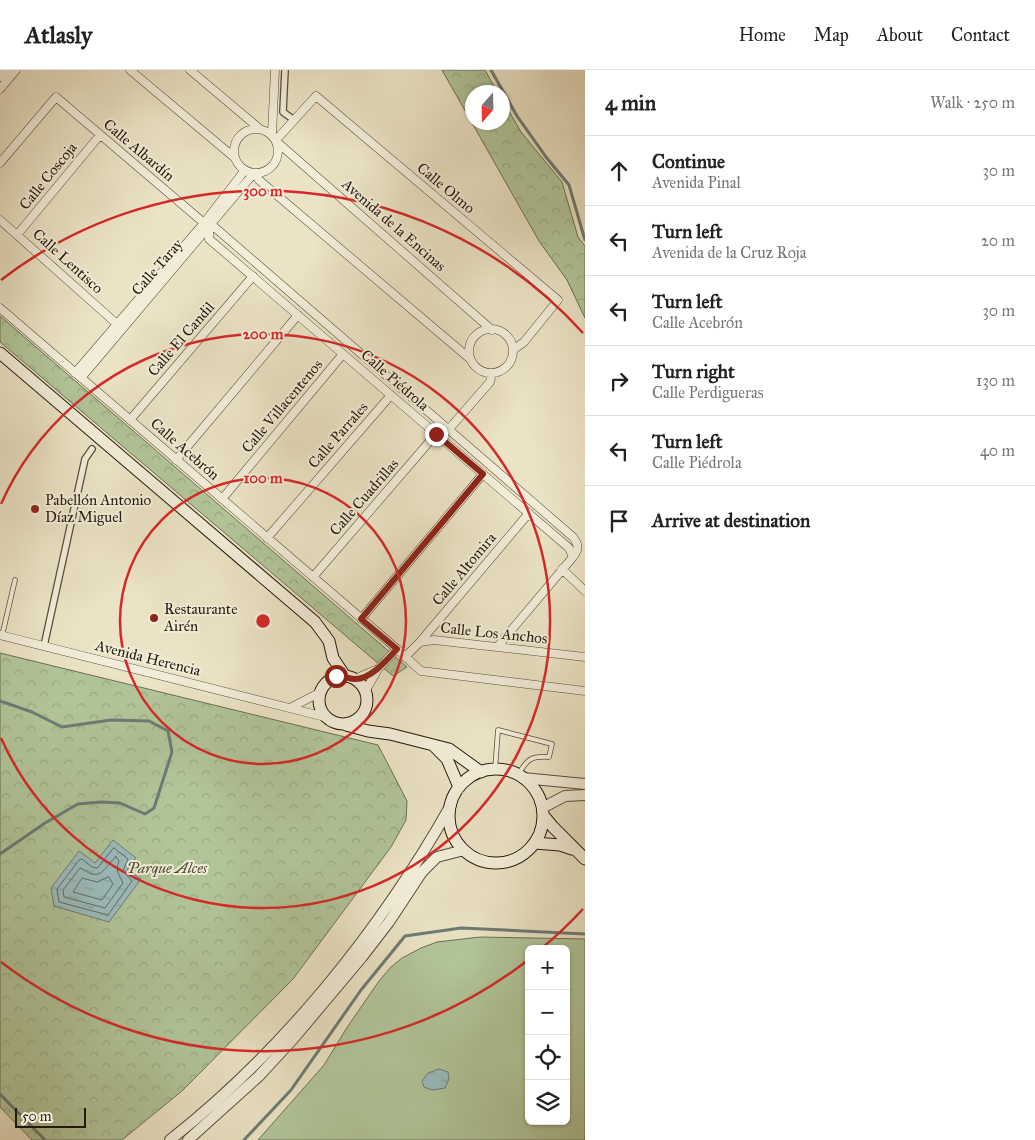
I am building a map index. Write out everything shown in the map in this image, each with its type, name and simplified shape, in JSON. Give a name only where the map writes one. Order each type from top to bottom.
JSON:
[{"type":"main road","points":[[0,353],[315,622],[329,641],[333,658],[327,681],[319,693],[320,710],[325,717],[334,724],[377,731],[449,749],[481,772]]},
{"type":"main road","points":[[333,658],[350,677],[366,690],[368,698],[367,707],[363,714],[356,721],[346,725]]},
{"type":"main road","points":[[327,681],[336,676],[350,677]]},
{"type":"main road","points":[[363,714],[377,731]]},
{"type":"main road","points":[[433,744],[446,759],[459,787]]},
{"type":"main road","points":[[543,811],[541,829],[535,842],[526,852],[514,860],[501,863],[475,858],[464,850],[453,834],[450,824],[451,805],[459,787],[481,772],[503,770],[521,777],[536,791],[543,811],[553,828],[585,859]]},
{"type":"main road","points":[[535,842],[574,849]]},
{"type":"street","points":[[0,77],[6,70]]},
{"type":"street","points":[[0,89],[16,70]]},
{"type":"street","points":[[130,70],[235,158],[245,170],[255,174],[264,172],[272,167],[278,159],[279,150],[275,139],[275,70]]},
{"type":"street","points":[[190,70],[260,129],[275,139]]},
{"type":"street","points":[[275,139],[294,120],[284,112],[285,70]]},
{"type":"street","name":"Calle Olmo","points":[[294,120],[316,96],[558,300],[524,342],[512,350]]},
{"type":"street","name":"Calle Albardín","points":[[0,163],[56,97],[449,429],[573,537],[578,544],[578,550],[573,557]]},
{"type":"street","points":[[235,158],[234,147],[239,136],[249,130],[260,129]]},
{"type":"street","name":"Calle Coscoja","points":[[17,235],[100,135]]},
{"type":"street","name":"Avenida de la Encinas","points":[[275,139],[492,330]]},
{"type":"street","name":"Calle Taray","points":[[78,375],[208,225],[245,170]]},
{"type":"street","points":[[255,174],[259,180],[469,358],[474,366],[482,372],[492,373],[504,368],[512,357],[511,343],[500,332],[484,331],[476,335],[471,341],[469,358]]},
{"type":"street","name":"Calle Taray","points":[[78,375],[117,324],[255,174]]},
{"type":"street","name":"Calle Lentisco","points":[[0,220],[117,324]]},
{"type":"street","name":"Calle Piédrola","points":[[208,225],[210,239],[569,548],[573,557]]},
{"type":"street","name":"Calle El Candil","points":[[130,420],[253,276]]},
{"type":"street","name":"Calle Acebrón","points":[[0,308],[397,649],[421,672],[585,691]]},
{"type":"street","points":[[176,460],[298,315]]},
{"type":"street","name":"Calle Villacentenos","points":[[222,499],[344,354]]},
{"type":"street","points":[[449,429],[490,382],[492,373]]},
{"type":"street","name":"Calle Parrales","points":[[267,538],[391,395]]},
{"type":"street","name":"Calle Cuadrillas","points":[[313,578],[436,434]]},
{"type":"street","points":[[44,646],[85,459],[92,449]]},
{"type":"street","points":[[361,619],[483,474]]},
{"type":"street","name":"Calle Altomira","points":[[420,642],[528,513]]},
{"type":"street","points":[[498,646],[573,557]]},
{"type":"street","points":[[562,569],[585,591]]},
{"type":"street","name":"Avenida Herencia","points":[[1,635],[325,717]]},
{"type":"street","name":"Calle Los Anchos","points":[[405,657],[420,642],[434,640],[498,646],[585,658]]},
{"type":"street","points":[[366,690],[378,669],[397,649]]},
{"type":"street","points":[[350,677],[378,669]]},
{"type":"street","points":[[290,708],[319,693]]},
{"type":"street","points":[[521,777],[585,784]]},
{"type":"street","points":[[543,811],[565,796],[585,795]]},
{"type":"street","points":[[170,1140],[237,1083],[323,989],[388,906],[429,844],[451,805]]},
{"type":"street","points":[[188,1140],[258,1076],[294,1038],[368,950],[422,872],[437,857],[464,850]]},
{"type":"lane","points":[[1,635],[15,580]]},
{"type":"lane","points":[[495,770],[498,730],[552,744],[549,757],[536,756],[529,760],[523,766],[521,777]]},
{"type":"green space","points":[[442,70],[485,70],[493,85],[465,85],[465,111]]},
{"type":"green space","points":[[510,113],[521,132],[562,182],[578,237],[585,246],[585,318],[567,280],[539,241],[476,130],[510,130]]},
{"type":"green space","points":[[0,316],[407,667],[393,676],[0,342]]},
{"type":"green space","name":"Parque Alces","points":[[0,653],[378,745],[407,801],[406,820],[391,847],[293,979],[183,1090],[122,1140],[32,1140],[0,1107]]},
{"type":"green space","points":[[480,937],[585,939],[585,1140],[258,1140],[324,1065],[379,981],[402,958],[437,942]]},
{"type":"water","points":[[113,840],[136,858],[127,870],[141,879],[109,922],[54,906],[51,888],[79,851],[95,863]]},
{"type":"water","points":[[439,1069],[448,1072],[449,1079],[445,1088],[432,1090],[424,1087],[422,1081],[428,1073]]},
{"type":"waterway","points":[[491,70],[517,116],[546,157],[569,185],[585,240]]},
{"type":"waterway","points":[[0,701],[32,712],[62,727],[111,720],[149,721],[168,731],[172,752],[154,808],[145,814],[120,803],[78,804],[45,823],[0,854]]},
{"type":"waterway","points":[[244,1140],[291,1090],[361,990],[405,936],[461,928],[585,934]]},
{"type":"waterway","points":[[0,1094],[45,1140]]},
{"type":"place","name":"Pabellón Antonio Díaz Miguel","points":[[35,509]]},
{"type":"place","name":"Restaurante Airén","points":[[154,618]]},
{"type":"route","points":[[336,676],[355,679],[366,676],[378,669],[397,649],[361,619],[483,474],[436,434]]}]
